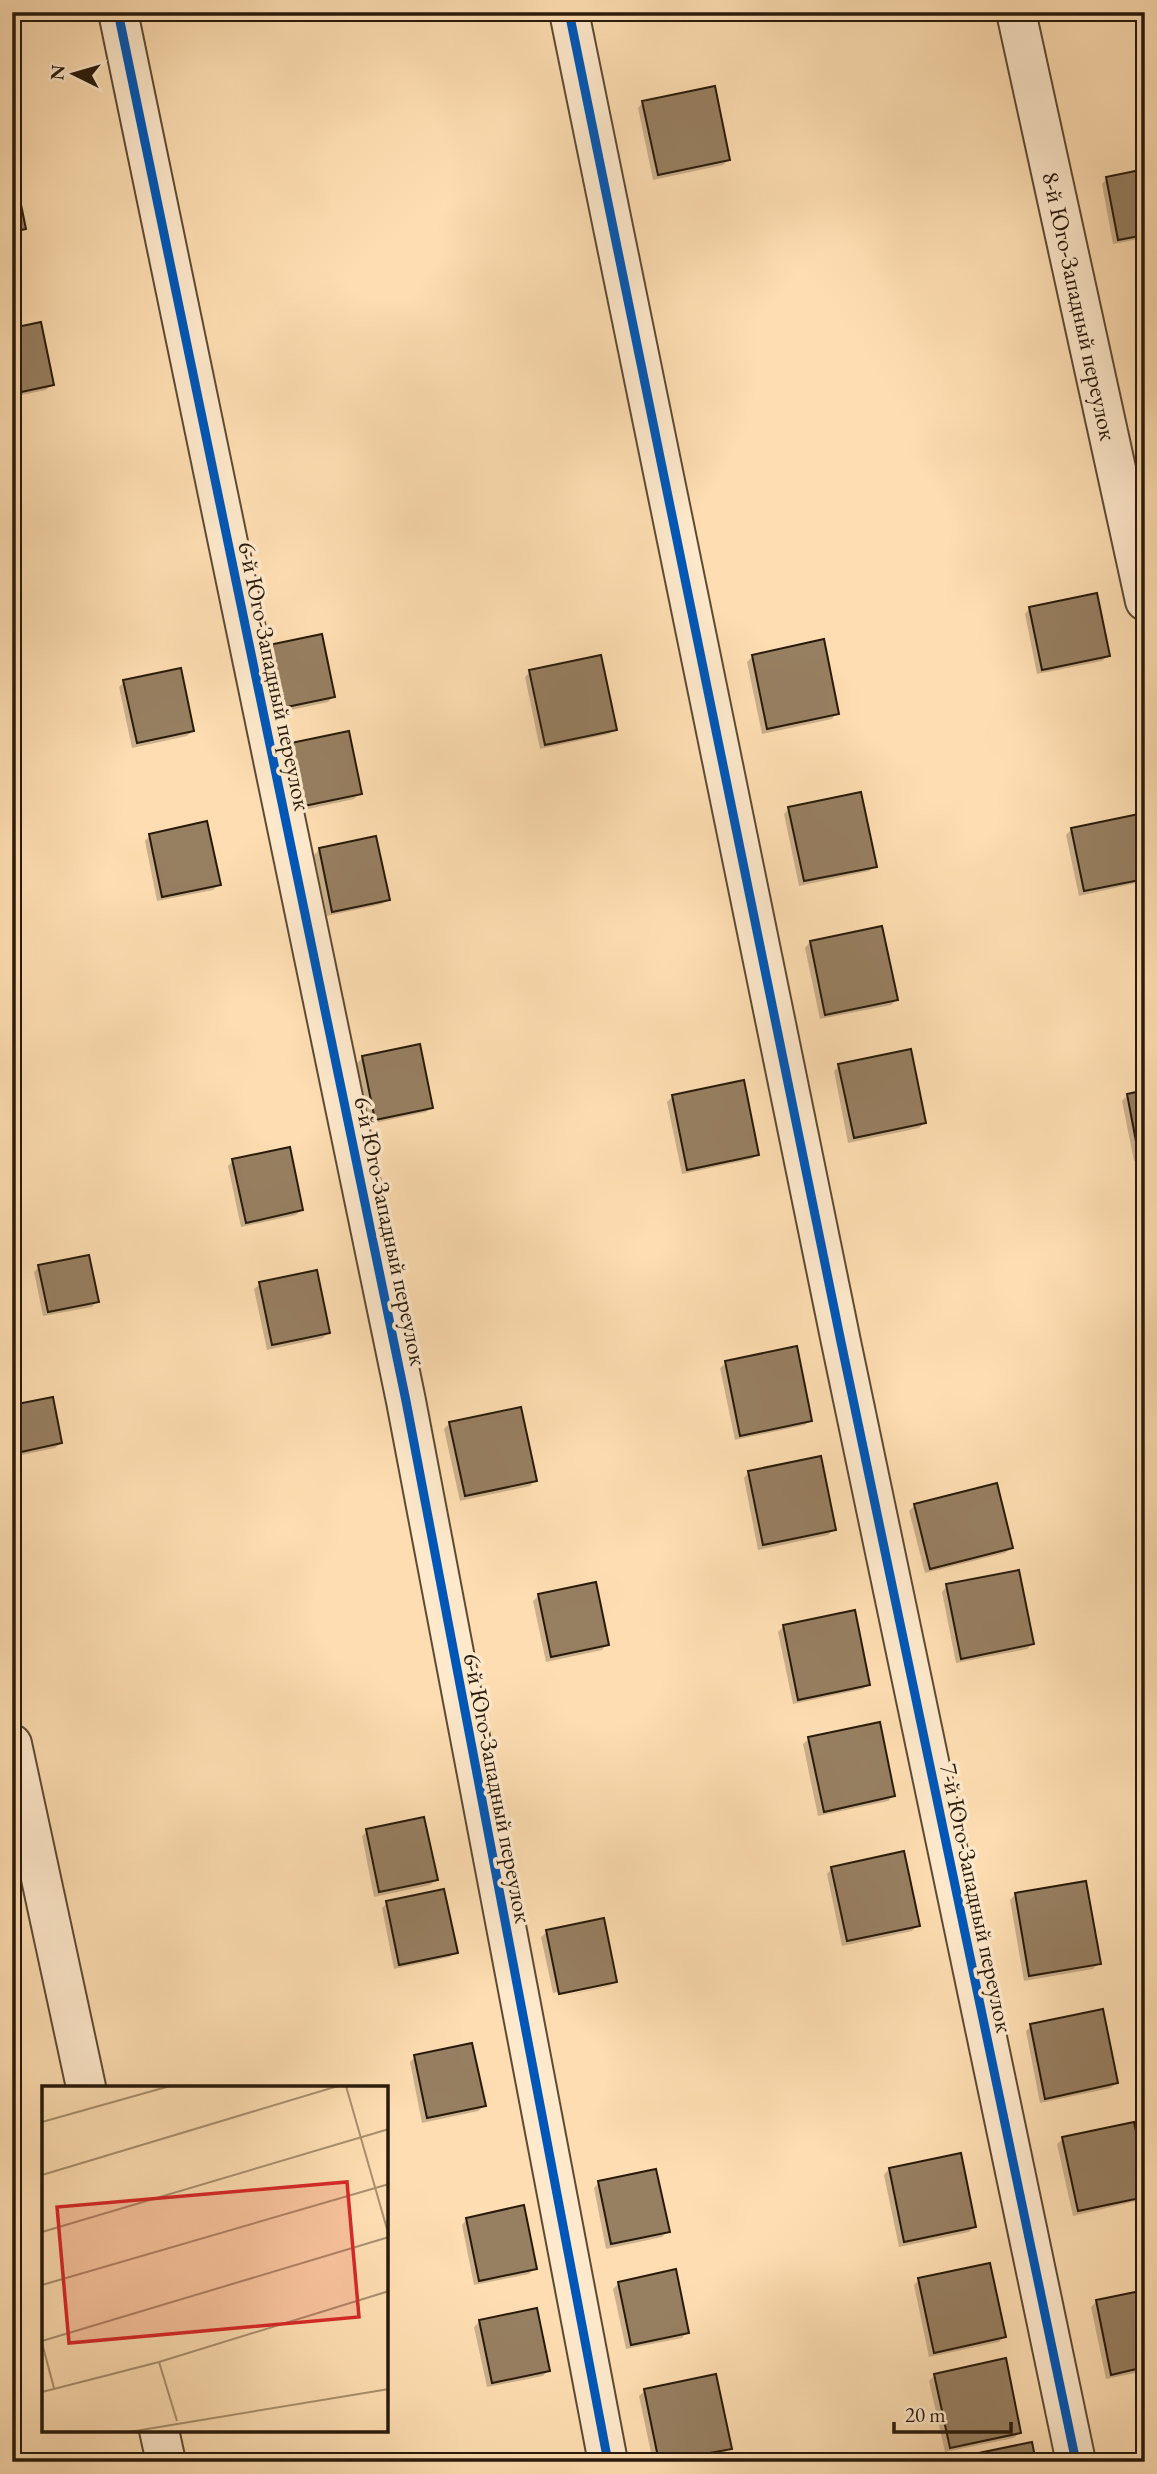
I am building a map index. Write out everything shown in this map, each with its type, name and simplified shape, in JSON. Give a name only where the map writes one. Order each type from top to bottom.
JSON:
[{"type":"street","name":"6-й Юго-Западный переулок","points":[[118,12],[407,1401],[608,2462]]},
{"type":"street","name":"7-й Юго-Западный переулок","points":[[569,12],[841,1342],[1076,2462]]},
{"type":"street","name":"8-й Юго-Западный переулок","points":[[1016,12],[1145,601]]},
{"type":"street","points":[[12,1744],[86,2086]]},
{"type":"street","points":[[159,2432],[166,2462]]},
{"type":"building","points":[[715,86],[730,160],[658,175],[642,101]]},
{"type":"building","points":[[12,166],[26,229],[12,232]]},
{"type":"building","points":[[1145,169],[1145,235],[1118,240],[1106,177]]},
{"type":"building","points":[[41,322],[54,385],[12,394],[12,328]]},
{"type":"building","points":[[1145,337],[1145,360],[1140,338]]},
{"type":"building","points":[[1097,593],[1110,656],[1042,670],[1029,607]]},
{"type":"building","points":[[322,634],[335,697],[277,709],[264,646]]},
{"type":"building","points":[[824,639],[839,714],[767,729],[752,655]]},
{"type":"building","points":[[601,655],[617,730],[545,745],[529,670]]},
{"type":"building","points":[[181,668],[194,731],[137,743],[123,680]]},
{"type":"building","points":[[349,731],[362,794],[304,806],[291,743]]},
{"type":"building","points":[[861,792],[877,867],[804,881],[788,807]]},
{"type":"building","points":[[1139,814],[1145,843],[1145,879],[1084,891],[1071,828]]},
{"type":"building","points":[[207,821],[221,885],[162,897],[149,834]]},
{"type":"building","points":[[376,836],[390,900],[332,912],[319,848]]},
{"type":"building","points":[[882,926],[898,1000],[825,1015],[810,941]]},
{"type":"building","points":[[420,1044],[433,1108],[375,1120],[362,1056]]},
{"type":"building","points":[[911,1049],[926,1123],[854,1138],[838,1064]]},
{"type":"building","points":[[744,1080],[759,1155],[687,1170],[672,1095]]},
{"type":"building","points":[[1145,1090],[1145,1156],[1139,1157],[1127,1094]]},
{"type":"building","points":[[290,1147],[303,1210],[246,1223],[232,1159]]},
{"type":"building","points":[[89,1255],[99,1302],[48,1312],[38,1265]]},
{"type":"building","points":[[317,1270],[330,1333],[272,1345],[259,1282]]},
{"type":"building","points":[[797,1346],[812,1421],[740,1436],[725,1361]]},
{"type":"building","points":[[53,1397],[62,1443],[12,1454],[12,1405]]},
{"type":"building","points":[[521,1407],[537,1481],[465,1496],[449,1422]]},
{"type":"building","points":[[821,1456],[836,1530],[763,1545],[748,1471]]},
{"type":"building","points":[[997,1483],[1013,1548],[930,1569],[914,1504]]},
{"type":"building","points":[[1019,1570],[1034,1644],[961,1659],[946,1584]]},
{"type":"building","points":[[596,1582],[609,1645],[551,1657],[538,1594]]},
{"type":"building","points":[[855,1610],[870,1685],[798,1700],[783,1625]]},
{"type":"building","points":[[880,1722],[895,1796],[824,1812],[808,1737]]},
{"type":"building","points":[[424,1817],[438,1880],[379,1892],[366,1829]]},
{"type":"building","points":[[904,1851],[920,1926],[847,1941],[831,1867]]},
{"type":"building","points":[[1086,1881],[1101,1964],[1029,1976],[1015,1893]]},
{"type":"building","points":[[444,1889],[458,1953],[399,1965],[386,1901]]},
{"type":"building","points":[[604,1918],[617,1982],[559,1994],[546,1930]]},
{"type":"building","points":[[1103,2009],[1118,2083],[1045,2099],[1030,2024]]},
{"type":"building","points":[[472,2043],[486,2106],[427,2118],[414,2055]]},
{"type":"building","points":[[1134,2122],[1145,2173],[1145,2197],[1078,2211],[1062,2137]]},
{"type":"building","points":[[961,2153],[976,2227],[904,2242],[889,2168]]},
{"type":"building","points":[[656,2169],[670,2232],[611,2244],[598,2181]]},
{"type":"building","points":[[524,2205],[537,2269],[479,2281],[466,2218]]},
{"type":"building","points":[[990,2263],[1006,2337],[934,2353],[918,2278]]},
{"type":"building","points":[[676,2269],[689,2333],[631,2345],[618,2282]]},
{"type":"building","points":[[1145,2290],[1145,2367],[1111,2375],[1096,2300]]},
{"type":"building","points":[[537,2308],[550,2371],[492,2383],[479,2320]]},
{"type":"building","points":[[1006,2358],[1021,2433],[950,2448],[934,2374]]},
{"type":"building","points":[[716,2374],[732,2449],[659,2462],[644,2389]]},
{"type":"building","points":[[1032,2442],[1036,2462],[960,2462],[959,2457]]},
{"type":"cycle path","points":[[118,12],[406,1401],[608,2462]]},
{"type":"cycle path","points":[[569,12],[841,1342],[1076,2462]]}]
